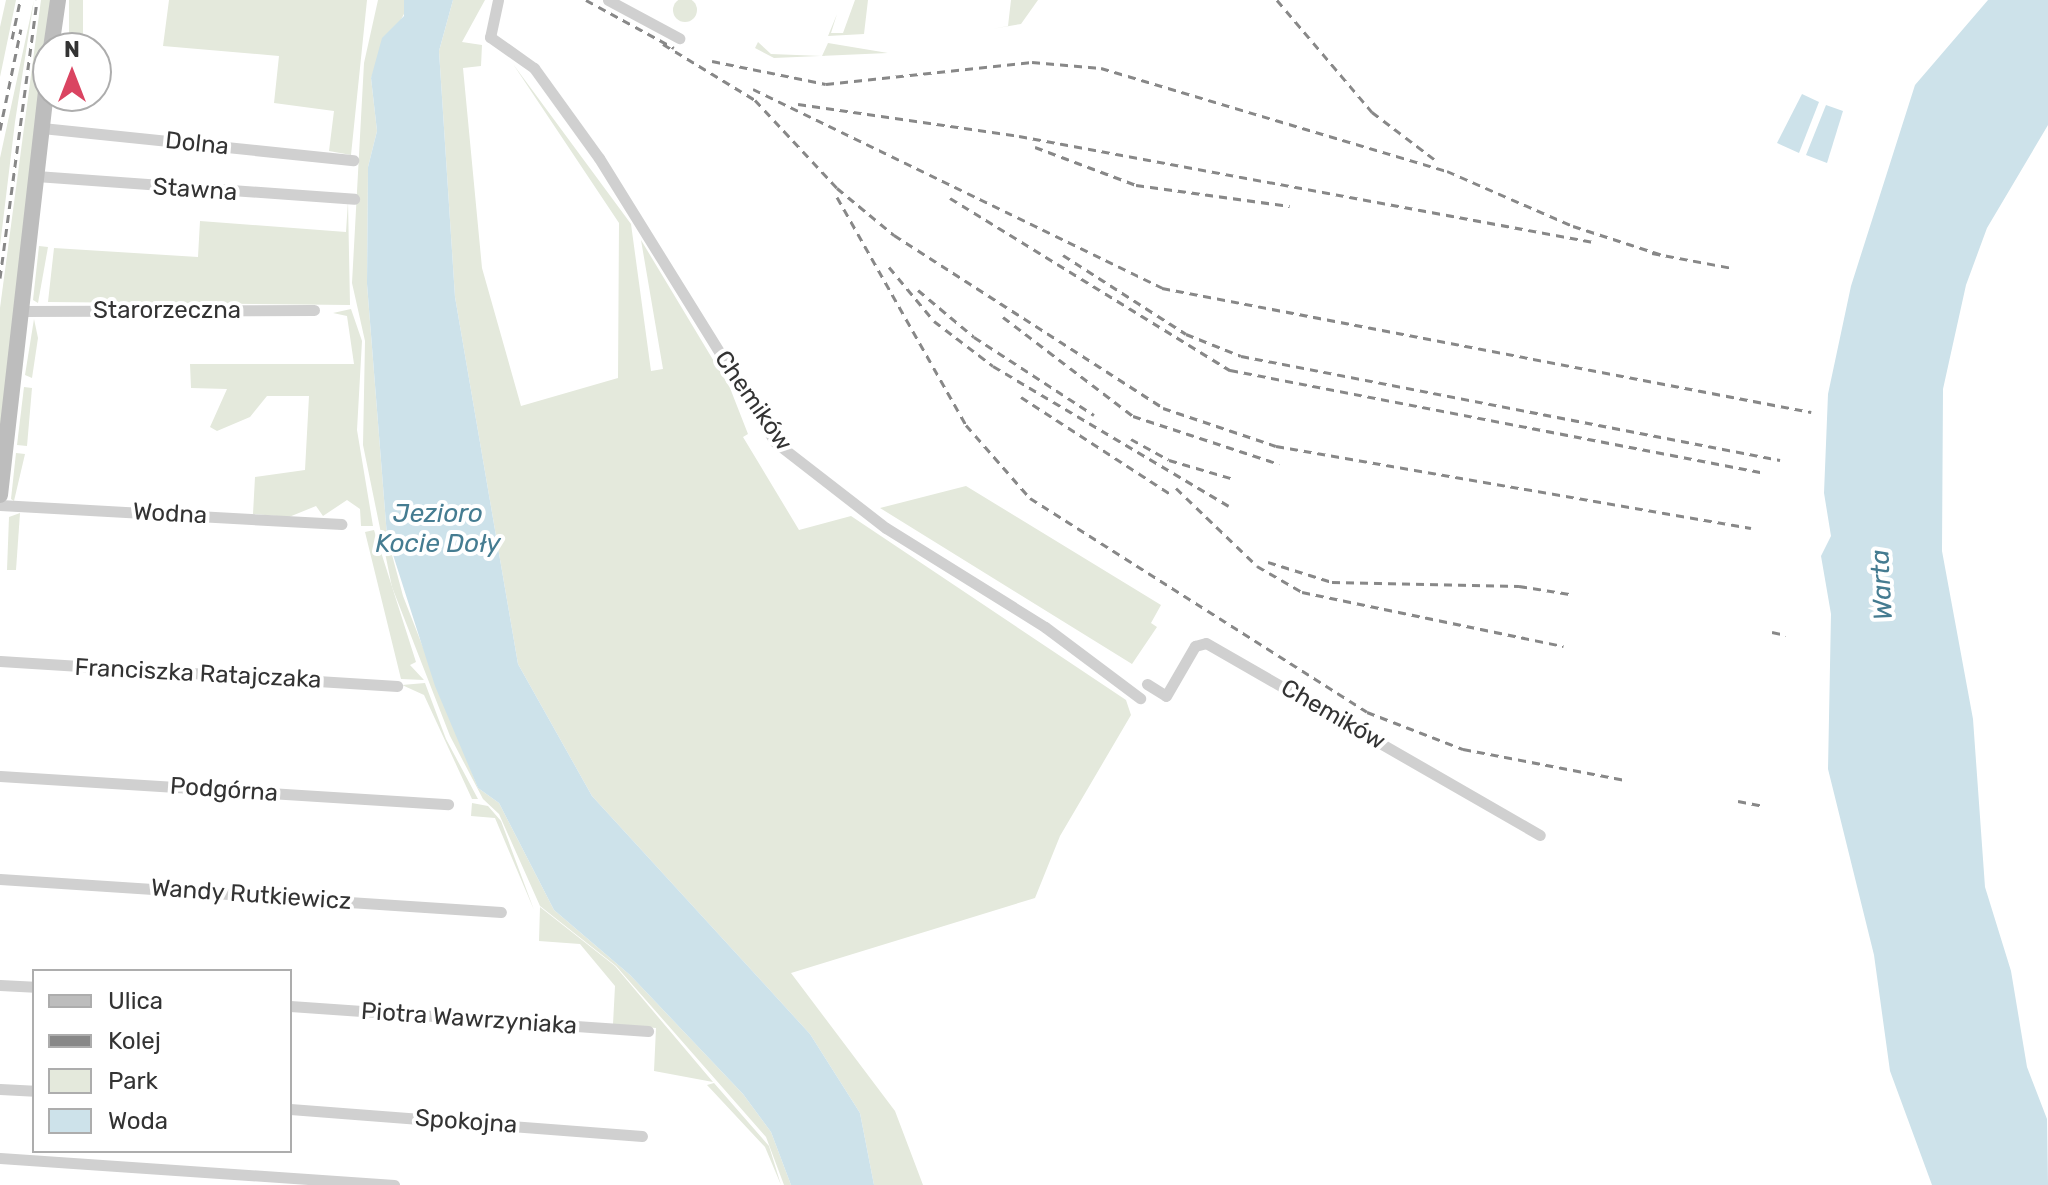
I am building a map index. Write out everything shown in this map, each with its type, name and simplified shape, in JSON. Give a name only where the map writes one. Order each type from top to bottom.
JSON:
[{"type":"main road","points":[[53,32],[58,0]]},
{"type":"main road","points":[[0,495],[44,112]]},
{"type":"street","name":"Chemików","points":[[498,0],[490,37],[534,68],[599,158],[775,442],[895,534],[1045,627],[1140,698]]},
{"type":"street","points":[[608,0],[679,38]]},
{"type":"street","name":"Dolna","points":[[42,128],[353,160]]},
{"type":"street","name":"Stawna","points":[[36,176],[354,199]]},
{"type":"street","name":"Starorzeczna","points":[[21,311],[314,310]]},
{"type":"street","name":"Wodna","points":[[0,505],[341,524]]},
{"type":"street","name":"Chemików","points":[[1147,684],[1166,696],[1195,646],[1206,643],[1540,835]]},
{"type":"street","name":"Franciszka Ratajczaka","points":[[0,661],[397,686]]},
{"type":"street","name":"Podgórna","points":[[0,776],[448,804]]},
{"type":"street","name":"Wandy Rutkiewicz","points":[[0,879],[501,912]]},
{"type":"street","points":[[0,985],[32,987]]},
{"type":"street","name":"Piotra Wawrzyniaka","points":[[292,1006],[648,1031]]},
{"type":"street","points":[[0,1089],[32,1091]]},
{"type":"street","name":"Spokojna","points":[[292,1109],[642,1136]]},
{"type":"street","points":[[0,1158],[394,1185]]},
{"type":"green space","points":[[680,-1],[690,-1],[696,5],[696,15],[690,21],[680,21],[674,15],[674,5]]},
{"type":"green space","points":[[6,0],[16,0],[0,77],[0,27]]},
{"type":"green space","points":[[34,0],[15,122],[0,246],[0,158]]},
{"type":"green space","points":[[41,0],[51,0],[47,32],[37,32]]},
{"type":"green space","points":[[69,0],[83,0],[83,32],[69,32]]},
{"type":"green space","points":[[169,0],[367,0],[351,155],[329,151],[334,111],[274,103],[279,56],[163,46]]},
{"type":"green space","points":[[378,0],[404,0],[406,10],[371,78],[377,131],[368,167],[367,284],[387,536],[403,596],[478,788],[499,803],[554,910],[630,975],[743,1094],[771,1132],[791,1185],[784,1185],[766,1137],[616,966],[540,906],[499,814],[483,799],[450,736],[392,587],[363,445],[365,341],[352,283],[364,63]]},
{"type":"green space","points":[[453,0],[485,0],[462,42],[482,45],[481,66],[463,68],[482,268],[521,406],[618,378],[619,223],[513,64],[631,224],[651,371],[663,369],[641,240],[730,388],[748,434],[743,437],[799,530],[851,516],[1126,700],[1131,715],[1060,836],[1035,898],[791,973],[895,1111],[923,1185],[874,1185],[860,1113],[810,1034],[592,796],[518,664],[455,297],[439,51]]},
{"type":"green space","points":[[855,0],[868,0],[864,34],[828,36],[837,14],[831,33],[843,33]]},
{"type":"green space","points":[[1011,0],[1038,0],[1021,24],[992,29],[1008,26]]},
{"type":"green space","points":[[758,42],[771,54],[821,56],[774,58],[755,48]]},
{"type":"green space","points":[[828,43],[888,53],[822,56]]},
{"type":"green space","points":[[32,68],[32,112],[38,112],[0,437],[0,308]]},
{"type":"green space","points":[[348,201],[350,305],[48,302],[54,248],[198,257],[200,221],[346,232]]},
{"type":"green space","points":[[39,246],[48,247],[38,303],[33,300]]},
{"type":"green space","points":[[351,309],[362,341],[357,430],[373,526],[361,526],[360,509],[347,500],[323,516],[316,506],[289,517],[253,514],[255,477],[305,470],[309,396],[267,396],[250,417],[217,431],[210,427],[227,389],[191,388],[190,364],[354,364],[347,316],[333,313]]},
{"type":"green space","points":[[34,319],[38,338],[32,378],[25,375]]},
{"type":"green space","points":[[24,387],[32,388],[27,446],[17,445]]},
{"type":"green space","points":[[16,453],[25,454],[14,501],[11,499]]},
{"type":"green space","points":[[966,486],[1161,605],[1151,623],[1157,627],[1132,664],[880,508]]},
{"type":"green space","points":[[20,513],[16,570],[7,570],[9,517]]},
{"type":"green space","points":[[374,530],[416,662],[410,665],[424,680],[401,679],[365,532]]},
{"type":"green space","points":[[425,683],[446,739],[478,799],[472,799],[424,695],[402,685]]},
{"type":"green space","points":[[472,803],[488,806],[501,821],[534,910],[495,818],[471,816]]},
{"type":"green space","points":[[540,907],[615,966],[713,1082],[654,1071],[656,1028],[613,1024],[615,986],[580,944],[539,941]]},
{"type":"green space","points":[[714,1083],[769,1146],[781,1185],[765,1147],[707,1085]]},
{"type":"water","name":"Jezioro Kocie Doły","points":[[404,0],[453,0],[439,51],[455,297],[518,664],[592,796],[810,1034],[860,1113],[874,1185],[791,1185],[771,1132],[743,1094],[630,975],[554,910],[499,803],[478,788],[435,686],[387,536],[367,284],[368,167],[377,131],[371,78],[382,38],[404,16]]},
{"type":"water","name":"Warta","points":[[1988,0],[2048,0],[2048,125],[1987,228],[1966,285],[1943,389],[1942,551],[1973,719],[1985,887],[2011,971],[2027,1067],[2047,1119],[2048,1185],[1932,1185],[1890,1071],[1874,955],[1828,769],[1831,614],[1821,556],[1831,536],[1824,493],[1828,394],[1851,286],[1915,85]]},
{"type":"water","points":[[1802,94],[1819,102],[1799,153],[1777,143]]},
{"type":"water","points":[[1826,105],[1843,111],[1827,163],[1806,155]]},
{"type":"railway","points":[[12,39],[20,0]]},
{"type":"railway","points":[[0,278],[37,0]]},
{"type":"railway","points":[[586,0],[674,48]]},
{"type":"railway","points":[[1277,0],[1372,112],[1434,159]]},
{"type":"railway","points":[[0,130],[21,29]]},
{"type":"railway","points":[[663,44],[755,100],[837,188],[894,235],[1163,408],[1276,446],[1751,528]]},
{"type":"railway","points":[[712,61],[826,84],[1032,62],[1101,68],[1447,171],[1573,226],[1662,255]]},
{"type":"railway","points":[[753,89],[1162,288],[1811,412]]},
{"type":"railway","points":[[798,104],[1019,136],[1593,242]]},
{"type":"railway","points":[[1035,147],[1136,185],[1290,206]]},
{"type":"railway","points":[[837,197],[966,425],[1030,498],[1367,712],[1463,749],[1625,780]]},
{"type":"railway","points":[[950,198],[1230,370],[1765,473]]},
{"type":"railway","points":[[1652,253],[1732,268]]},
{"type":"railway","points":[[1063,255],[1186,334],[1241,356],[1780,460]]},
{"type":"railway","points":[[889,267],[934,321],[993,366],[1229,506]]},
{"type":"railway","points":[[918,290],[974,337],[1094,415]]},
{"type":"railway","points":[[1003,317],[1133,416],[1279,464]]},
{"type":"railway","points":[[1021,397],[1172,495]]},
{"type":"railway","points":[[1131,439],[1169,460],[1234,479]]},
{"type":"railway","points":[[1176,488],[1257,566],[1302,592],[1563,646]]},
{"type":"railway","points":[[1268,562],[1332,582],[1519,586],[1569,594]]},
{"type":"railway","points":[[1772,632],[1786,635]]},
{"type":"railway","points":[[1738,801],[1763,806]]}]
